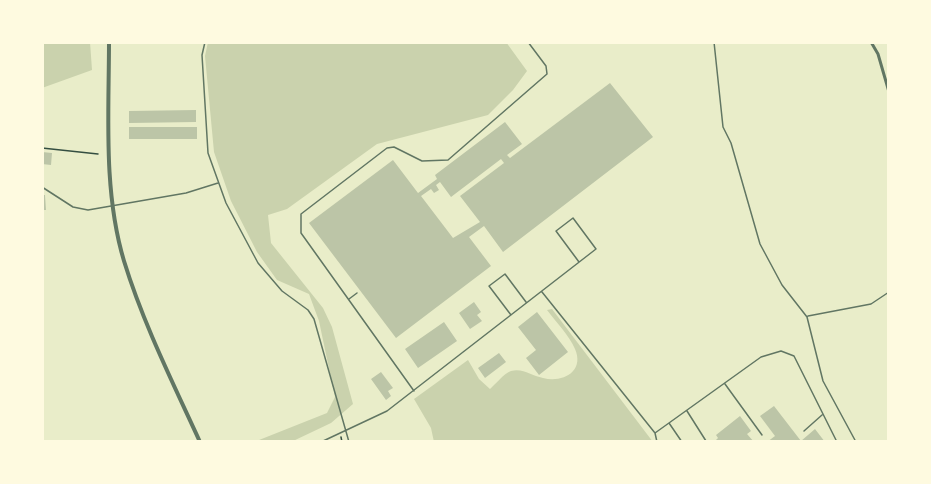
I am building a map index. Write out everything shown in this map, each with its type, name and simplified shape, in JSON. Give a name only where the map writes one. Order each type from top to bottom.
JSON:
[{"type":"street","points":[[109,42],[109,152],[114,205],[123,260],[156,345],[200,442]]},
{"type":"street","points":[[871,42],[878,54],[889,92]]},
{"type":"lane","points":[[109,42],[123,42]]},
{"type":"lane","points":[[205,42],[202,55],[208,153],[226,203],[258,263],[282,291],[308,310],[314,319],[350,442]]},
{"type":"lane","points":[[414,391],[300,233],[301,214],[387,148],[394,147],[422,161],[448,160],[547,74],[546,66],[528,42]]},
{"type":"lane","points":[[714,42],[723,127],[731,142],[760,244],[782,285],[807,316],[824,381],[856,442]]},
{"type":"lane","points":[[42,188],[73,207],[88,210],[186,193],[219,183]]},
{"type":"lane","points":[[321,442],[387,411],[597,249],[573,218],[556,231],[579,262]]},
{"type":"lane","points":[[511,315],[489,286],[505,274],[526,303]]},
{"type":"lane","points":[[542,291],[655,433],[657,442]]},
{"type":"lane","points":[[807,316],[871,304],[889,292]]},
{"type":"lane","points":[[348,300],[357,293]]},
{"type":"lane","points":[[655,433],[761,357],[781,351],[789,352],[794,356],[837,442]]},
{"type":"lane","points":[[724,383],[762,435]]},
{"type":"lane","points":[[686,410],[706,441],[704,442]]},
{"type":"lane","points":[[804,431],[823,414]]},
{"type":"lane","points":[[669,422],[682,442]]},
{"type":"path","points":[[42,148],[98,154]]},
{"type":"green space","points":[[42,42],[90,42],[92,70],[42,88]]},
{"type":"green space","points":[[208,42],[506,42],[527,71],[513,90],[488,115],[377,144],[287,209],[268,215],[271,243],[323,308],[332,327],[353,404],[331,423],[291,442],[254,442],[327,413],[335,397],[319,321],[309,294],[277,280],[257,252],[231,201],[214,152],[205,56]]},
{"type":"green space","points":[[552,309],[653,442],[434,442],[431,428],[414,399],[468,360],[479,379],[490,389],[511,371],[557,379],[574,370],[577,364],[575,349],[547,310]]},
{"type":"building","points":[[610,83],[653,137],[503,252],[484,226],[469,237],[491,266],[396,338],[309,223],[393,160],[418,193],[437,179],[435,175],[505,122],[522,144],[507,155],[510,158]],"holes":[[[501,159],[504,163],[460,196],[480,222],[453,238],[421,196],[431,189],[434,193],[439,190],[436,185],[440,182],[451,197]]]},
{"type":"building","points":[[196,110],[196,122],[129,123],[129,111]]},
{"type":"building","points":[[129,127],[197,127],[197,139],[129,139]]},
{"type":"building","points":[[42,152],[52,153],[51,165],[42,164]]},
{"type":"building","points":[[42,195],[45,195],[46,210],[42,210]]},
{"type":"building","points":[[474,302],[481,312],[477,315],[482,321],[470,329],[459,313]]},
{"type":"building","points":[[537,312],[568,352],[539,375],[526,358],[536,350],[518,327]]},
{"type":"building","points":[[444,322],[457,341],[418,368],[405,349]]},
{"type":"building","points":[[499,353],[506,362],[485,378],[478,368]]},
{"type":"building","points":[[381,372],[393,388],[388,391],[391,396],[386,400],[371,379]]},
{"type":"building","points":[[774,406],[801,441],[815,429],[825,442],[767,442],[775,436],[760,416]]},
{"type":"building","points":[[740,416],[751,431],[747,434],[754,442],[714,442],[718,438],[716,435]]}]
